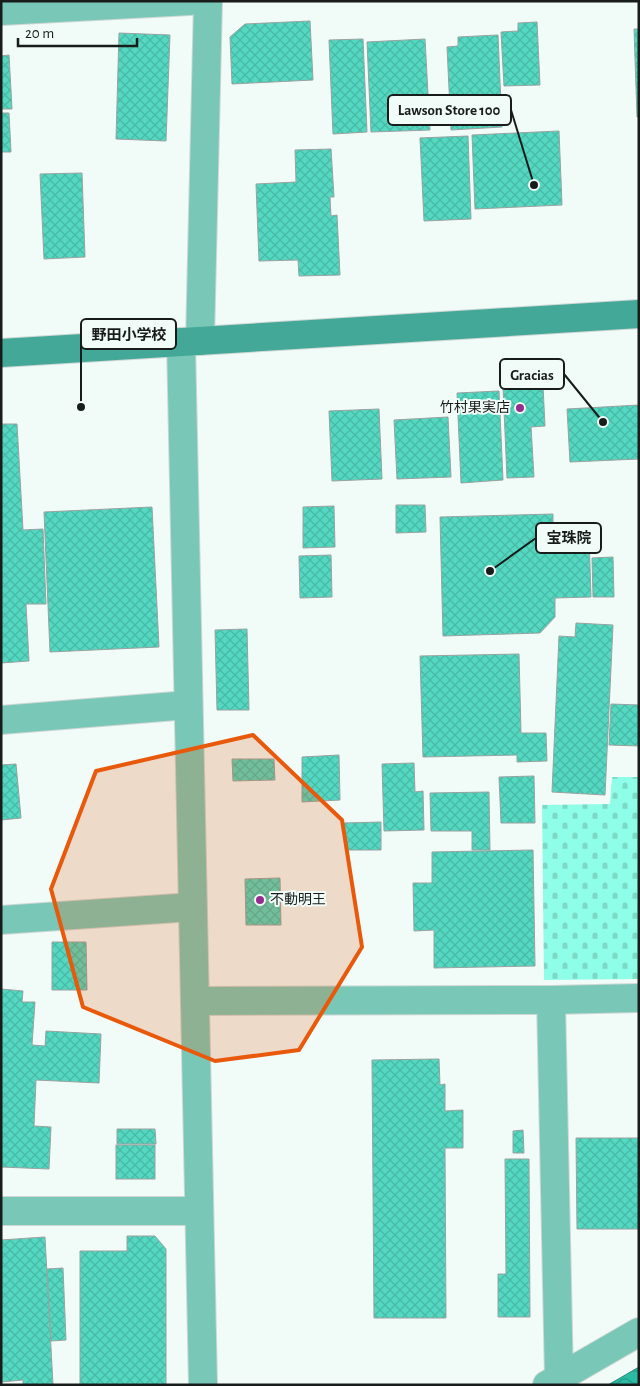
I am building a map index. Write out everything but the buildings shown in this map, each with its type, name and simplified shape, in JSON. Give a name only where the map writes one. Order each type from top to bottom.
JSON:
[{"type":"street","points":[[1,11],[190,1]]},
{"type":"street","points":[[203,1385],[188,705],[190,342],[208,1]]},
{"type":"street","points":[[1,353],[639,314]]},
{"type":"street","points":[[1,720],[188,705]]},
{"type":"street","points":[[1,920],[192,907]]},
{"type":"street","points":[[195,1001],[639,998]]},
{"type":"street","points":[[551,1000],[553,1382],[639,1332]]},
{"type":"street","points":[[1,1211],[199,1211]]},
{"type":"highlighted area","points":[[253,735],[342,820],[362,947],[299,1050],[215,1061],[83,1007],[51,889],[96,771]]},
{"type":"green space","points":[[612,777],[639,777],[639,979],[544,980],[542,805],[610,804]]},
{"type":"water","points":[[639,1367],[639,1385],[608,1385]]},
{"type":"place","name":"Lawson Store 100","points":[[534,185]]},
{"type":"place","name":"野田小学校","points":[[81,407]]},
{"type":"place","name":"竹村果実店","points":[[520,408]]},
{"type":"place","name":"Gracias","points":[[603,422]]},
{"type":"place","name":"宝珠院","points":[[490,571]]},
{"type":"place","name":"不動明王","points":[[260,900]]}]
